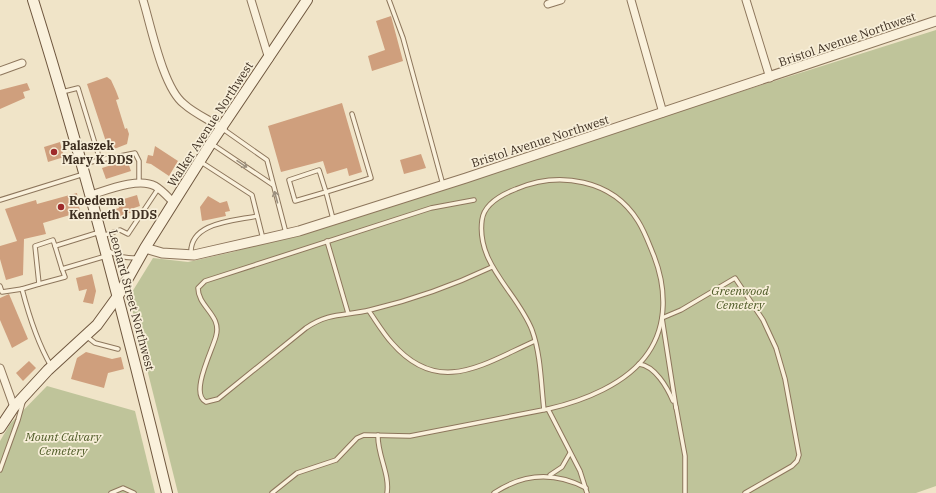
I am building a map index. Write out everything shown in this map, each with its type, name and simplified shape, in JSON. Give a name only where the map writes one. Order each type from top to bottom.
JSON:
[{"type":"main road","name":"Leonard Street Northwest","points":[[34,0],[84,169],[118,296],[167,493]]},
{"type":"main road","name":"Walker Avenue Northwest","points":[[0,428],[14,407],[51,367],[97,325],[118,296],[143,253],[212,143],[223,129],[307,0]]},
{"type":"street","points":[[143,0],[165,74],[173,92],[183,104],[223,129]]},
{"type":"street","points":[[251,0],[269,59]]},
{"type":"street","points":[[548,4],[561,0]]},
{"type":"street","points":[[631,0],[663,113]]},
{"type":"street","points":[[746,0],[770,78]]},
{"type":"street","name":"Bristol Avenue Northwest","points":[[143,253],[191,255],[264,240],[334,220],[443,186],[770,78],[936,21]]},
{"type":"street","points":[[0,71],[22,63]]},
{"type":"street","points":[[91,196],[119,187],[145,183],[158,189],[174,203]]},
{"type":"street","points":[[0,368],[14,407]]},
{"type":"lane","points":[[389,0],[403,38],[443,186]]},
{"type":"lane","points":[[61,92],[78,88],[100,160]]},
{"type":"lane","points":[[334,220],[326,192],[319,170],[289,180],[295,202],[326,192],[371,178],[352,114]]},
{"type":"lane","points":[[223,129],[267,160],[286,234]]},
{"type":"lane","points":[[212,143],[273,185]]},
{"type":"lane","points":[[0,200],[84,169],[100,160],[134,153],[139,161],[139,183]]},
{"type":"lane","points":[[200,162],[252,195],[264,240]]},
{"type":"lane","points":[[272,493],[297,473],[336,460],[360,436],[368,434],[391,437],[410,436],[546,410],[580,400],[595,393],[620,379],[648,354],[655,342],[662,318],[663,304],[660,275],[647,238],[637,219],[611,195],[584,182],[564,179],[540,181],[514,190],[490,205],[483,214],[481,227],[485,249],[492,267],[525,316],[535,341],[546,410],[570,452],[587,493]]},
{"type":"lane","points":[[55,246],[120,230],[128,234],[158,189]]},
{"type":"lane","points":[[474,200],[431,208],[205,281],[198,288],[200,298],[213,315],[217,330],[199,386],[203,401],[214,401],[225,394],[313,323],[338,314],[369,311],[435,290],[492,267]]},
{"type":"lane","points":[[191,255],[191,248],[196,235],[210,226],[257,216]]},
{"type":"lane","points":[[0,286],[2,292],[22,289],[65,277],[53,240],[35,246],[39,284]]},
{"type":"lane","points":[[327,241],[348,313]]},
{"type":"lane","points":[[62,269],[106,252],[120,257],[143,253]]},
{"type":"lane","points":[[662,318],[681,310],[735,278],[771,336],[782,365],[799,455],[797,461],[792,466],[745,493]]},
{"type":"lane","points":[[22,289],[42,351],[51,367]]},
{"type":"lane","points":[[369,311],[391,342],[406,357],[419,366],[443,372],[451,373],[468,371],[535,341]]},
{"type":"lane","points":[[662,318],[685,456],[684,493]]},
{"type":"lane","points":[[86,335],[95,343],[118,349]]},
{"type":"lane","points":[[638,364],[648,367],[658,378],[670,393],[676,408]]},
{"type":"lane","points":[[0,470],[18,420],[24,397]]},
{"type":"lane","points":[[378,435],[378,444],[387,484],[387,493]]},
{"type":"lane","points":[[548,476],[562,467],[569,457],[570,452]]},
{"type":"lane","points":[[494,493],[505,486],[517,482],[548,476],[560,477],[586,488]]},
{"type":"lane","points":[[111,493],[123,488],[134,493]]},
{"type":"green space","name":"Greenwood Cemetery","points":[[936,30],[936,486],[916,493],[178,493],[129,297],[153,258],[188,262],[233,252]]},
{"type":"green space","name":"Mount Calvary Cemetery","points":[[47,386],[135,411],[155,493],[0,493],[0,441],[10,424]]},
{"type":"building","points":[[391,16],[403,61],[372,71],[368,56],[385,50],[376,21]]},
{"type":"building","points":[[107,77],[111,80],[116,91],[119,99],[116,100],[125,129],[127,128],[129,134],[127,144],[109,151],[87,84]]},
{"type":"building","points":[[27,83],[30,90],[23,92],[25,98],[0,109],[0,90]]},
{"type":"building","points":[[342,103],[362,172],[349,176],[347,168],[327,174],[323,161],[281,172],[268,126]]},
{"type":"building","name":"Palaszek Mary K DDS","points":[[60,142],[64,157],[48,162],[44,147]]},
{"type":"building","points":[[155,146],[178,161],[169,176],[151,164],[146,163],[148,155],[153,156]]},
{"type":"building","points":[[421,154],[426,168],[404,174],[400,160]]},
{"type":"building","points":[[127,160],[131,171],[106,179],[102,168]]},
{"type":"building","points":[[77,193],[80,212],[43,223],[46,234],[24,239],[23,275],[6,280],[0,259],[0,246],[17,241],[5,209],[36,200],[37,204]]},
{"type":"building","points":[[137,195],[140,206],[134,208],[135,211],[113,219],[111,210],[119,208],[117,201]]},
{"type":"building","points":[[208,196],[220,203],[227,201],[230,211],[225,212],[226,216],[202,221],[200,207]]},
{"type":"building","points":[[92,274],[96,291],[93,304],[83,302],[87,289],[79,291],[76,278]]},
{"type":"building","points":[[9,294],[28,339],[12,348],[0,320],[0,298]]},
{"type":"building","points":[[86,352],[112,359],[121,357],[124,369],[108,373],[104,388],[71,379],[77,358]]},
{"type":"building","points":[[29,361],[36,368],[23,381],[16,373]]},
{"type":"place","name":"Palaszek Mary K DDS","points":[[54,152]]},
{"type":"place","name":"Roedema Kenneth J DDS","points":[[61,207]]}]
